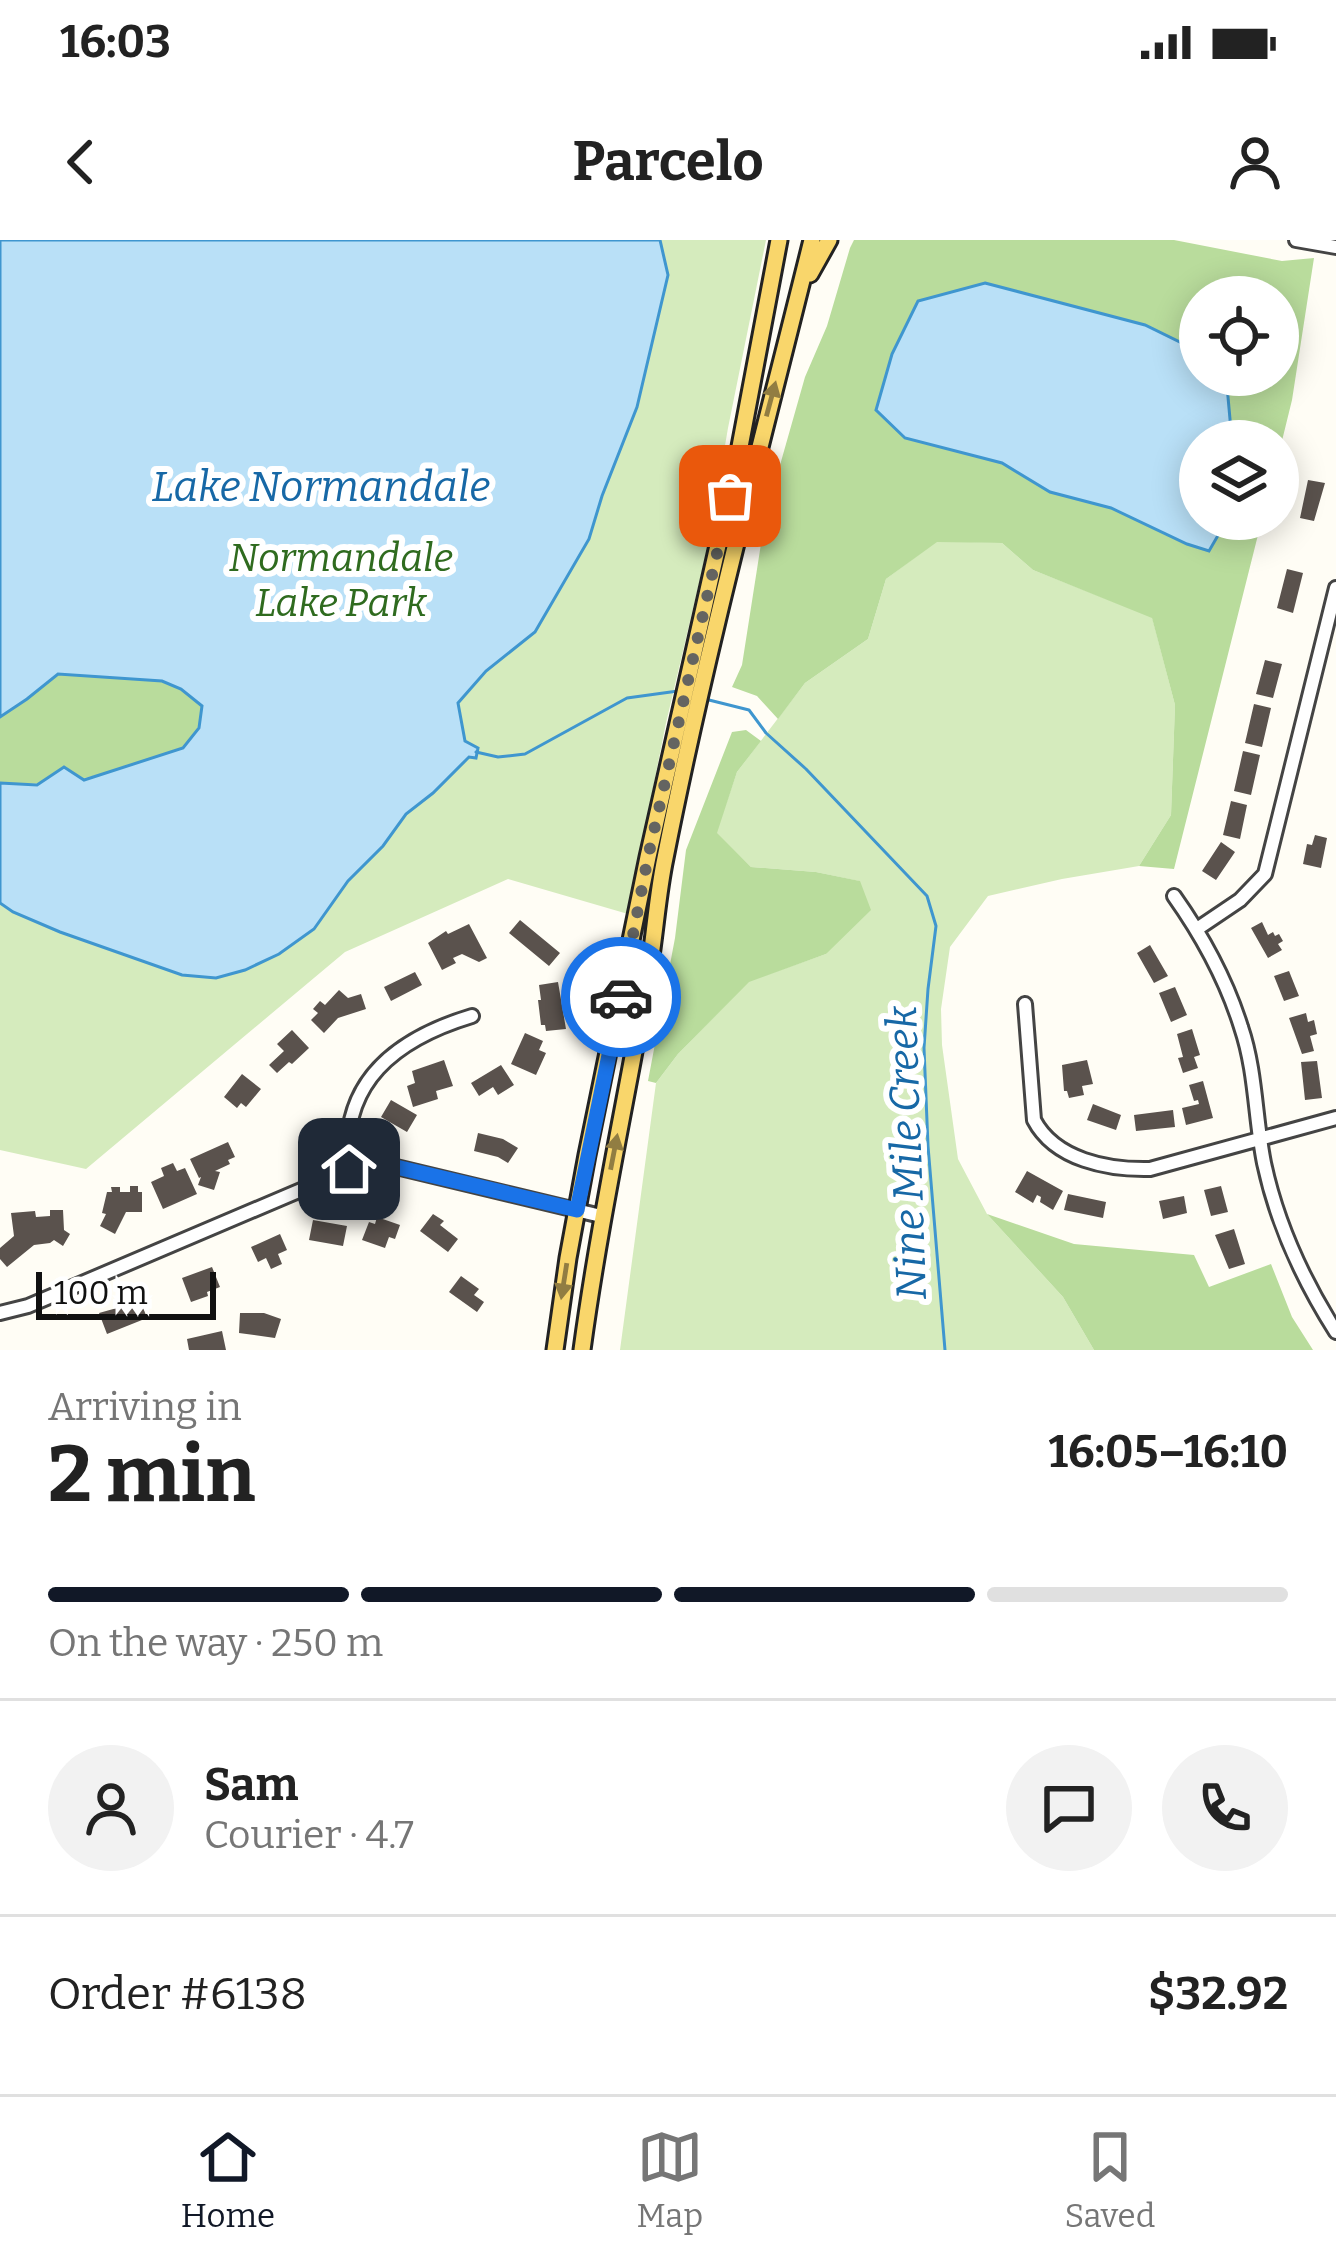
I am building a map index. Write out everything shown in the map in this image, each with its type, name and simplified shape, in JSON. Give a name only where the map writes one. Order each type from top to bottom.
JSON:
[{"type":"main road","points":[[555,1350],[577,1210],[648,857],[812,240]]},
{"type":"main road","points":[[799,292],[829,240]]},
{"type":"main road","points":[[698,675],[778,242]]},
{"type":"main road","points":[[582,1350],[688,716]]},
{"type":"street","points":[[1296,240],[1336,247]]},
{"type":"street","points":[[1197,929],[1240,901],[1265,874],[1336,588]]},
{"type":"street","points":[[1174,896],[1228,990],[1252,1072],[1276,1209],[1294,1255],[1336,1332]]},
{"type":"street","points":[[1025,1004],[1034,1120],[1041,1134],[1062,1152],[1118,1167],[1150,1168],[1336,1118]]},
{"type":"street","points":[[349,1169],[346,1142],[353,1111],[379,1066],[422,1034],[472,1016]]},
{"type":"street","points":[[0,1313],[28,1306],[349,1169],[392,1166],[601,1216]]},
{"type":"green space","name":"Lake Normandale","points":[[0,240],[766,240],[708,545],[628,914],[508,879],[345,952],[86,1169],[0,1150]]},
{"type":"green space","points":[[854,240],[1174,240],[1282,261],[1314,258],[1299,355],[1299,276],[1179,276],[1179,342],[1145,325],[985,283],[919,301],[892,354],[905,438],[1002,463],[1050,492],[1111,508],[1208,551],[1215,540],[1257,540],[1174,869],[1139,866],[1171,815],[1175,705],[1152,618],[1033,570],[1002,543],[937,542],[886,579],[868,639],[805,683],[778,719],[757,696],[732,687],[742,665],[765,518],[805,377],[827,326]]},
{"type":"green space","points":[[1228,396],[1293,396],[1287,420],[1230,420]]},
{"type":"green space","points":[[937,541],[1002,543],[1033,570],[1152,617],[1175,705],[1171,815],[1139,866],[988,896],[950,947],[941,1009],[958,1159],[987,1214],[1063,1297],[1094,1350],[620,1350],[656,1083],[749,981],[826,954],[859,881],[751,867],[716,833],[737,772],[805,683],[868,639],[886,579]]},
{"type":"green space","points":[[58,674],[162,681],[202,706],[197,728],[176,752],[112,772],[57,782],[0,783],[0,717]]},
{"type":"green space","points":[[746,730],[761,741],[737,772],[717,833],[751,867],[860,881],[871,910],[826,954],[749,982],[656,1083],[648,1081],[686,850],[732,732]]},
{"type":"green space","points":[[987,1214],[1074,1244],[1194,1255],[1209,1287],[1271,1264],[1292,1317],[1313,1350],[1094,1350],[1063,1297]]},
{"type":"water","name":"Lake Normandale","points":[[0,240],[660,240],[668,275],[637,407],[589,539],[535,632],[486,671],[458,703],[465,741],[478,748],[476,758],[469,757],[406,814],[314,929],[279,954],[245,970],[216,978],[182,975],[60,932],[0,903],[0,783],[37,785],[64,767],[84,780],[183,748],[199,728],[202,706],[162,681],[58,674],[0,717]]},
{"type":"water","points":[[985,283],[1145,325],[1179,342],[1179,396],[1228,396],[1230,420],[1179,420],[1179,540],[1215,540],[1209,551],[1187,544],[1111,508],[1050,492],[1002,463],[905,438],[876,410],[892,354],[918,301]]},
{"type":"building","points":[[1308,480],[1325,483],[1314,521],[1300,518]]},
{"type":"building","points":[[1287,569],[1303,573],[1293,613],[1277,608]]},
{"type":"building","points":[[1265,660],[1282,664],[1273,698],[1256,694]]},
{"type":"building","points":[[1254,704],[1271,708],[1262,747],[1245,743]]},
{"type":"building","points":[[1243,751],[1260,755],[1251,795],[1234,791]]},
{"type":"building","points":[[1231,801],[1247,805],[1240,839],[1223,835]]},
{"type":"building","points":[[1315,835],[1327,838],[1321,868],[1303,864],[1307,844],[1312,845]]},
{"type":"building","points":[[1221,842],[1235,852],[1216,880],[1202,871]]},
{"type":"building","points":[[520,920],[560,953],[549,966],[509,933]]},
{"type":"building","points":[[1262,922],[1268,935],[1279,934],[1283,941],[1278,944],[1282,950],[1268,958],[1251,928]]},
{"type":"building","points":[[469,924],[487,958],[479,962],[462,954],[442,970],[428,943]]},
{"type":"building","points":[[1150,945],[1168,976],[1154,983],[1137,953]]},
{"type":"building","points":[[1289,971],[1299,996],[1284,1001],[1274,976]]},
{"type":"building","points":[[415,972],[422,985],[391,1001],[384,987]]},
{"type":"building","points":[[558,982],[566,1029],[546,1031],[541,1025],[539,985]]},
{"type":"building","points":[[1175,987],[1187,1015],[1171,1022],[1159,993]]},
{"type":"building","points":[[339,990],[348,998],[361,994],[366,1009],[338,1018],[324,1033],[311,1020],[318,1013],[313,1009],[320,1001],[325,1005]]},
{"type":"building","points":[[1306,1013],[1308,1022],[1314,1020],[1317,1034],[1310,1036],[1314,1051],[1302,1054],[1289,1018]]},
{"type":"building","points":[[1192,1029],[1200,1055],[1194,1057],[1198,1068],[1183,1073],[1177,1034]]},
{"type":"building","points":[[292,1030],[309,1048],[277,1073],[269,1065],[284,1051],[277,1044]]},
{"type":"building","points":[[525,1033],[543,1041],[539,1050],[546,1053],[536,1075],[511,1064]]},
{"type":"building","points":[[444,1060],[453,1086],[436,1091],[438,1099],[413,1107],[407,1086],[415,1083],[412,1071]]},
{"type":"building","points":[[1087,1060],[1093,1084],[1082,1086],[1084,1095],[1069,1098],[1062,1065]]},
{"type":"building","points":[[1317,1061],[1322,1098],[1305,1100],[1301,1062]]},
{"type":"building","points":[[501,1065],[514,1085],[498,1095],[493,1087],[479,1096],[471,1083]]},
{"type":"building","points":[[242,1074],[261,1089],[246,1107],[241,1103],[237,1108],[224,1097]]},
{"type":"building","points":[[1203,1081],[1213,1118],[1186,1125],[1182,1108],[1199,1104],[1189,1085]]},
{"type":"building","points":[[391,1100],[417,1115],[407,1132],[381,1117]]},
{"type":"building","points":[[1093,1104],[1121,1115],[1116,1130],[1087,1120]]},
{"type":"building","points":[[1173,1110],[1175,1127],[1136,1131],[1134,1115]]},
{"type":"building","points":[[478,1133],[518,1148],[508,1163],[474,1151]]},
{"type":"building","points":[[228,1142],[235,1157],[215,1171],[220,1172],[214,1190],[198,1185],[201,1177],[190,1159]]},
{"type":"building","points":[[173,1163],[177,1171],[185,1168],[197,1194],[163,1209],[151,1182],[164,1176],[161,1168]]},
{"type":"building","points":[[1027,1171],[1063,1191],[1053,1210],[1037,1195],[1033,1203],[1015,1192]]},
{"type":"building","points":[[130,1186],[142,1192],[142,1212],[126,1212],[115,1234],[100,1226],[107,1192],[120,1187],[120,1192],[130,1192]]},
{"type":"building","points":[[1221,1186],[1228,1212],[1211,1216],[1204,1190]]},
{"type":"building","points":[[1068,1194],[1106,1202],[1103,1218],[1064,1210]]},
{"type":"building","points":[[1184,1196],[1187,1213],[1163,1219],[1159,1201]]},
{"type":"building","points":[[50,1210],[63,1210],[64,1230],[70,1234],[63,1246],[54,1240],[34,1245],[7,1267],[0,1259],[0,1248],[14,1236],[11,1213],[35,1211],[36,1217],[50,1216]]},
{"type":"building","points":[[433,1214],[458,1239],[448,1252],[420,1231]]},
{"type":"building","points":[[377,1217],[400,1225],[385,1248],[362,1240],[369,1222],[375,1224]]},
{"type":"building","points":[[313,1220],[347,1226],[343,1246],[309,1240]]},
{"type":"building","points":[[1234,1229],[1245,1264],[1229,1269],[1215,1235]]},
{"type":"building","points":[[280,1234],[287,1250],[278,1254],[282,1264],[271,1269],[266,1258],[258,1262],[251,1247]]},
{"type":"building","points":[[212,1267],[220,1287],[191,1302],[182,1278]]},
{"type":"building","points":[[461,1276],[479,1289],[474,1295],[484,1302],[477,1312],[449,1292]]},
{"type":"building","points":[[139,1297],[147,1318],[107,1334],[99,1313]]},
{"type":"building","points":[[240,1313],[281,1319],[275,1338],[239,1333]]},
{"type":"building","points":[[222,1331],[226,1350],[189,1350],[187,1339]]},
{"type":"waterway","name":"Nine Mile Creek","points":[[476,752],[498,757],[525,754],[627,698],[678,691]]},
{"type":"waterway","name":"Nine Mile Creek","points":[[705,699],[749,710],[766,733],[927,896],[936,926],[924,1048],[945,1350]]},
{"type":"way so far","points":[[621,997],[730,496]]},
{"type":"route","points":[[349,1169],[392,1166],[577,1210],[621,997]]},
{"type":"park label","name":"Normandale Lake Park","points":[[341,580]]}]
